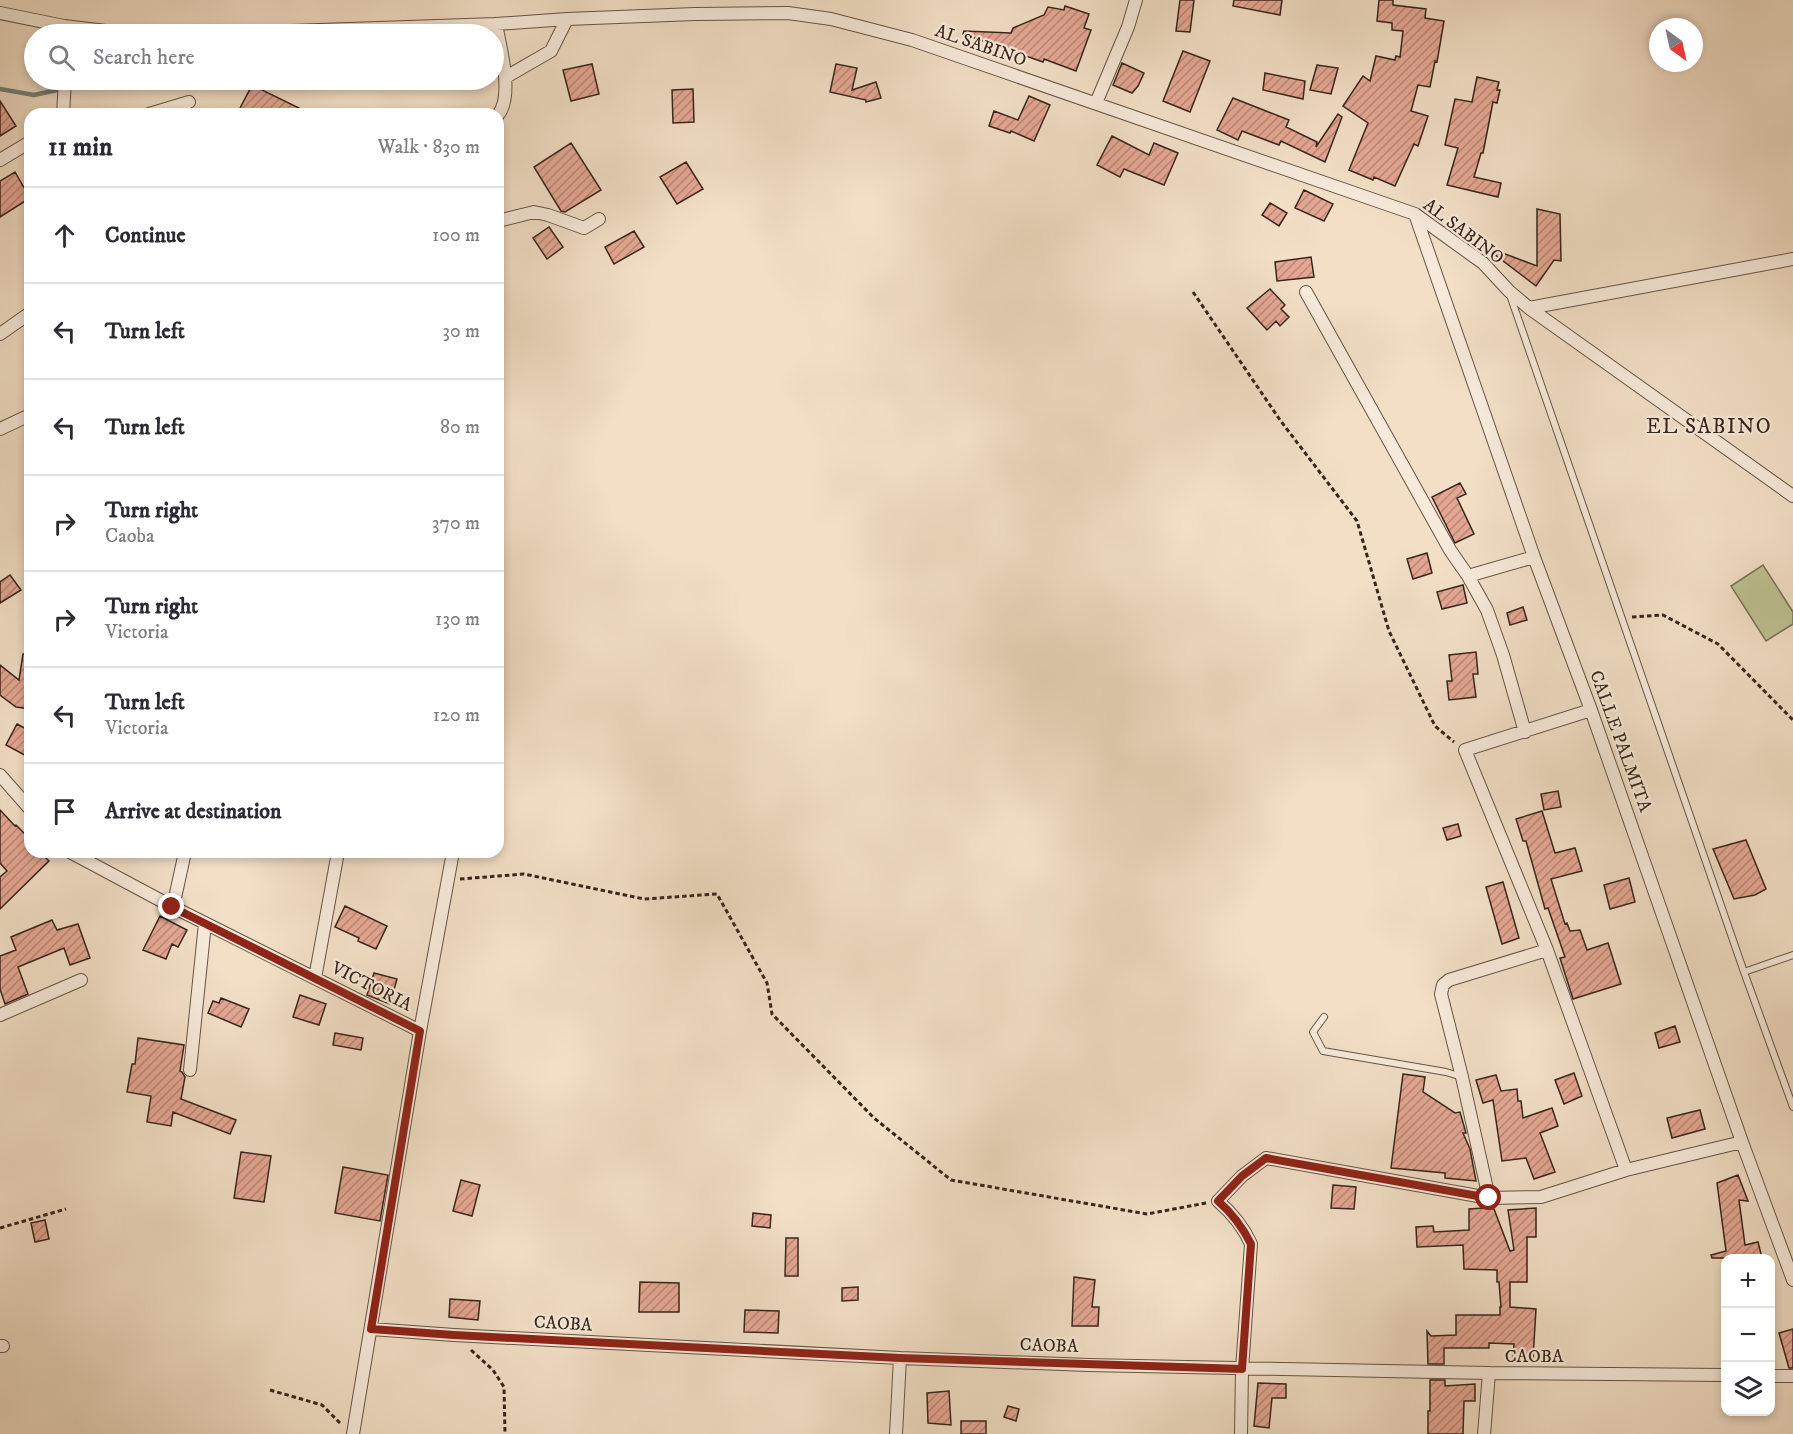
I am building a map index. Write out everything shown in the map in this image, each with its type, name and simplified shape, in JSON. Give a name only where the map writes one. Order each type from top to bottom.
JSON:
[{"type":"street","points":[[1096,103],[1128,27],[1136,0]]},
{"type":"street","name":"AL SABINO","points":[[496,24],[695,14],[788,13],[831,19],[912,40],[1415,214],[1483,263],[1509,291],[1529,308],[1793,496]]},
{"type":"street","points":[[0,14],[40,24]]},
{"type":"street","points":[[506,77],[551,51],[567,19]]},
{"type":"street","points":[[503,108],[506,77],[504,66]]},
{"type":"street","points":[[63,108],[64,90]]},
{"type":"street","points":[[168,108],[189,102]]},
{"type":"street","points":[[0,160],[24,146]]},
{"type":"street","points":[[504,220],[534,212],[584,228],[599,219]]},
{"type":"street","name":"CALLE PALMITA","points":[[1415,214],[1534,557],[1591,710],[1742,1142],[1793,1280]]},
{"type":"street","points":[[1529,308],[1793,259]]},
{"type":"street","points":[[1306,292],[1450,550],[1487,610],[1503,655],[1525,732]]},
{"type":"street","points":[[0,334],[24,317]]},
{"type":"street","points":[[0,429],[24,418]]},
{"type":"street","points":[[1468,576],[1534,557]]},
{"type":"street","points":[[1591,710],[1465,750],[1547,950],[1626,1170]]},
{"type":"street","points":[[0,776],[24,802]]},
{"type":"street","name":"VICTORIA","points":[[81,858],[172,907],[420,1031],[371,1329],[349,1430]]},
{"type":"street","points":[[172,907],[184,858]]},
{"type":"street","points":[[315,978],[337,858]]},
{"type":"street","points":[[420,1031],[452,858]]},
{"type":"street","points":[[189,1070],[205,923]]},
{"type":"street","points":[[1489,1198],[1441,994],[1443,985],[1449,980],[1547,950]]},
{"type":"street","points":[[0,1015],[81,980]]},
{"type":"street","points":[[1241,1434],[1242,1369],[1251,1244],[1232,1213],[1218,1201],[1242,1176],[1266,1158],[1489,1198],[1541,1197],[1626,1170],[1742,1142]]},
{"type":"street","name":"CAOBA","points":[[371,1329],[900,1358],[1242,1369],[1721,1375]]},
{"type":"street","points":[[896,1434],[900,1358]]},
{"type":"street","points":[[1484,1434],[1489,1373]]},
{"type":"street","points":[[1775,1376],[1793,1376]]},
{"type":"lane","points":[[1509,291],[1744,972],[1793,1107]]},
{"type":"lane","points":[[1744,972],[1793,955]]},
{"type":"lane","points":[[1324,1017],[1313,1032],[1323,1051],[1446,1072],[1462,1077]]},
{"type":"path","points":[[1193,291],[1280,420],[1357,521],[1389,631],[1435,726],[1465,750]]},
{"type":"path","points":[[1621,618],[1663,615],[1718,644],[1793,720]]},
{"type":"path","points":[[449,879],[524,874],[644,899],[717,894],[766,983],[772,1014],[873,1118],[951,1180],[1147,1214],[1218,1201]]},
{"type":"path","points":[[0,1228],[66,1209]]},
{"type":"path","points":[[454,1335],[493,1370],[504,1387],[505,1434]]},
{"type":"path","points":[[270,1390],[322,1405],[349,1430]]},
{"type":"green space","points":[[1763,565],[1793,612],[1793,624],[1766,641],[1731,586]]},
{"type":"building","points":[[1180,0],[1194,0],[1190,32],[1176,31]]},
{"type":"building","points":[[1234,0],[1282,0],[1280,15],[1233,6]]},
{"type":"building","points":[[1379,0],[1393,0],[1393,5],[1426,9],[1425,18],[1444,21],[1430,87],[1418,85],[1411,111],[1428,116],[1418,146],[1414,144],[1395,186],[1349,170],[1368,123],[1343,106],[1363,76],[1370,81],[1376,56],[1395,60],[1396,56],[1400,57],[1403,31],[1392,30],[1392,23],[1377,21]]},
{"type":"building","points":[[1065,6],[1089,14],[1084,28],[1091,30],[1076,71],[963,34],[964,31],[1011,33],[1013,28],[1044,15],[1048,7],[1064,10]]},
{"type":"building","points":[[1183,51],[1210,61],[1190,112],[1163,101]]},
{"type":"building","points":[[1122,63],[1144,73],[1132,93],[1113,85]]},
{"type":"building","points":[[592,64],[599,94],[571,101],[563,70]]},
{"type":"building","points":[[836,64],[857,68],[852,90],[876,82],[881,98],[866,102],[866,100],[830,92]]},
{"type":"building","points":[[1317,65],[1338,68],[1331,94],[1310,90]]},
{"type":"building","points":[[1265,73],[1305,81],[1303,99],[1263,90]]},
{"type":"building","points":[[1477,77],[1499,82],[1497,103],[1493,102],[1483,153],[1481,153],[1474,177],[1501,183],[1498,197],[1447,185],[1458,148],[1445,145],[1455,99],[1472,102]]},
{"type":"building","points":[[693,89],[694,122],[673,123],[672,90]]},
{"type":"building","points":[[249,90],[262,90],[299,108],[240,108]]},
{"type":"building","points":[[1029,96],[1050,105],[1034,141],[1011,131],[1010,133],[989,126],[994,111],[1018,120]]},
{"type":"building","points":[[1233,98],[1289,120],[1286,127],[1317,142],[1316,147],[1338,114],[1342,117],[1325,162],[1281,141],[1279,145],[1242,131],[1238,140],[1217,130]]},
{"type":"building","points":[[0,101],[16,126],[0,136]]},
{"type":"building","points":[[1112,136],[1149,155],[1154,143],[1178,153],[1164,185],[1124,169],[1120,177],[1097,165]]},
{"type":"building","points":[[571,143],[601,190],[565,212],[561,211],[534,167]]},
{"type":"building","points":[[686,162],[703,189],[677,204],[660,177]]},
{"type":"building","points":[[15,172],[24,188],[24,202],[0,217],[0,181]]},
{"type":"building","points":[[1304,190],[1333,204],[1324,221],[1295,208]]},
{"type":"building","points":[[1270,203],[1287,213],[1279,226],[1262,215]]},
{"type":"building","points":[[1537,209],[1560,214],[1561,261],[1554,260],[1536,286],[1490,251],[1492,249],[1537,266]]},
{"type":"building","points":[[549,227],[563,247],[547,259],[533,238]]},
{"type":"building","points":[[634,231],[644,247],[614,264],[605,247]]},
{"type":"building","points":[[1311,257],[1314,277],[1277,281],[1275,262]]},
{"type":"building","points":[[1270,289],[1285,305],[1281,309],[1289,317],[1280,326],[1276,321],[1267,330],[1247,308]]},
{"type":"building","points":[[1460,483],[1466,494],[1457,498],[1474,534],[1455,543],[1432,497]]},
{"type":"building","points":[[1427,553],[1432,573],[1413,579],[1407,559]]},
{"type":"building","points":[[10,575],[21,590],[0,603],[0,582]]},
{"type":"building","points":[[1463,585],[1467,603],[1442,609],[1437,592]]},
{"type":"building","points":[[1523,607],[1527,620],[1510,625],[1507,613]]},
{"type":"building","points":[[1476,652],[1478,674],[1473,674],[1476,697],[1449,700],[1447,681],[1452,681],[1449,655]]},
{"type":"building","points":[[24,654],[24,708],[16,707],[0,695],[0,665],[19,680]]},
{"type":"building","points":[[17,724],[24,728],[24,755],[6,745]]},
{"type":"building","points":[[1558,791],[1561,807],[1544,810],[1541,794]]},
{"type":"building","points":[[0,810],[24,833],[24,858],[46,858],[49,861],[0,909],[0,877],[7,871],[0,863]]},
{"type":"building","points":[[1542,811],[1555,853],[1575,848],[1582,871],[1551,879],[1565,924],[1567,923],[1570,931],[1580,930],[1587,950],[1608,943],[1621,984],[1573,999],[1560,958],[1565,957],[1548,908],[1545,909],[1526,841],[1523,841],[1516,819]]},
{"type":"building","points":[[1458,824],[1461,836],[1447,840],[1443,828]]},
{"type":"building","points":[[1746,840],[1766,889],[1755,895],[1734,899],[1713,849]]},
{"type":"building","points":[[1629,878],[1635,902],[1610,909],[1604,885]]},
{"type":"building","points":[[1503,882],[1519,938],[1502,944],[1486,887]]},
{"type":"building","points":[[345,906],[387,926],[376,949],[335,927]]},
{"type":"building","points":[[160,916],[187,930],[178,947],[172,944],[166,959],[143,950]]},
{"type":"building","points":[[52,920],[57,930],[78,924],[90,958],[70,965],[64,948],[18,967],[28,994],[5,1004],[0,989],[0,956],[16,950],[11,937]]},
{"type":"building","points":[[374,973],[397,979],[390,1004],[367,995]]},
{"type":"building","points":[[300,995],[326,1004],[319,1025],[293,1017]]},
{"type":"building","points":[[221,998],[249,1009],[241,1027],[208,1013],[213,1001],[219,1003]]},
{"type":"building","points":[[1675,1026],[1680,1042],[1659,1048],[1655,1033]]},
{"type":"building","points":[[335,1033],[363,1038],[361,1050],[333,1045]]},
{"type":"building","points":[[138,1038],[184,1045],[180,1071],[185,1077],[181,1099],[236,1120],[230,1134],[173,1112],[171,1126],[147,1122],[151,1096],[127,1092],[132,1064],[135,1064]]},
{"type":"building","points":[[1574,1073],[1582,1096],[1564,1104],[1555,1080]]},
{"type":"building","points":[[1403,1074],[1425,1077],[1423,1092],[1455,1113],[1460,1112],[1466,1133],[1463,1133],[1470,1149],[1476,1181],[1445,1178],[1445,1173],[1391,1168]]},
{"type":"building","points":[[1496,1075],[1501,1091],[1517,1089],[1523,1118],[1552,1108],[1558,1126],[1540,1133],[1555,1172],[1534,1179],[1526,1158],[1502,1161],[1493,1100],[1483,1103],[1476,1080]]},
{"type":"building","points":[[1700,1110],[1705,1129],[1672,1138],[1667,1118]]},
{"type":"building","points":[[241,1152],[271,1156],[264,1202],[234,1198]]},
{"type":"building","points":[[343,1167],[388,1175],[380,1221],[335,1213]]},
{"type":"building","points":[[1738,1175],[1748,1201],[1739,1200],[1745,1245],[1758,1242],[1761,1254],[1721,1254],[1721,1258],[1712,1258],[1711,1255],[1726,1251],[1717,1183]]},
{"type":"building","points":[[461,1180],[480,1185],[472,1216],[453,1211]]},
{"type":"building","points":[[1333,1185],[1356,1187],[1354,1209],[1331,1208]]},
{"type":"building","points":[[1536,1208],[1536,1237],[1527,1237],[1527,1282],[1510,1282],[1510,1307],[1536,1309],[1533,1359],[1513,1358],[1514,1344],[1489,1343],[1489,1348],[1444,1348],[1444,1364],[1428,1364],[1427,1331],[1431,1336],[1456,1335],[1456,1315],[1500,1315],[1499,1282],[1497,1282],[1497,1270],[1464,1269],[1463,1245],[1417,1247],[1416,1227],[1433,1226],[1434,1232],[1469,1230],[1469,1209],[1494,1209],[1510,1251],[1514,1250],[1508,1210]]},
{"type":"building","points":[[753,1213],[771,1215],[770,1228],[752,1226]]},
{"type":"building","points":[[45,1220],[49,1239],[35,1242],[31,1223]]},
{"type":"building","points":[[786,1238],[798,1238],[798,1276],[785,1276]]},
{"type":"building","points":[[1074,1277],[1095,1280],[1092,1307],[1099,1307],[1098,1326],[1072,1326]]},
{"type":"building","points":[[640,1282],[679,1283],[679,1312],[639,1312]]},
{"type":"building","points":[[858,1287],[858,1300],[842,1301],[842,1288]]},
{"type":"building","points":[[450,1299],[480,1301],[478,1320],[449,1317]]},
{"type":"building","points":[[745,1310],[779,1311],[778,1333],[744,1332]]},
{"type":"building","points":[[1793,1329],[1793,1368],[1789,1368],[1779,1333]]},
{"type":"building","points":[[1430,1380],[1445,1380],[1445,1386],[1475,1384],[1475,1401],[1464,1401],[1463,1434],[1428,1434]]},
{"type":"building","points":[[1258,1383],[1286,1384],[1286,1398],[1272,1398],[1269,1428],[1254,1426]]},
{"type":"building","points":[[949,1391],[951,1425],[928,1423],[927,1393]]},
{"type":"building","points":[[1008,1406],[1019,1409],[1016,1421],[1004,1417]]},
{"type":"building","points":[[961,1421],[986,1421],[986,1434],[961,1434]]},
{"type":"waterway","points":[[0,89],[34,95],[57,90]]},
{"type":"district","name":"EL SABINO","points":[[1709,426]]},
{"type":"route","points":[[172,907],[420,1031],[371,1329],[900,1358],[1242,1369],[1251,1244],[1232,1213],[1218,1201],[1242,1176],[1266,1158],[1489,1198]]}]
